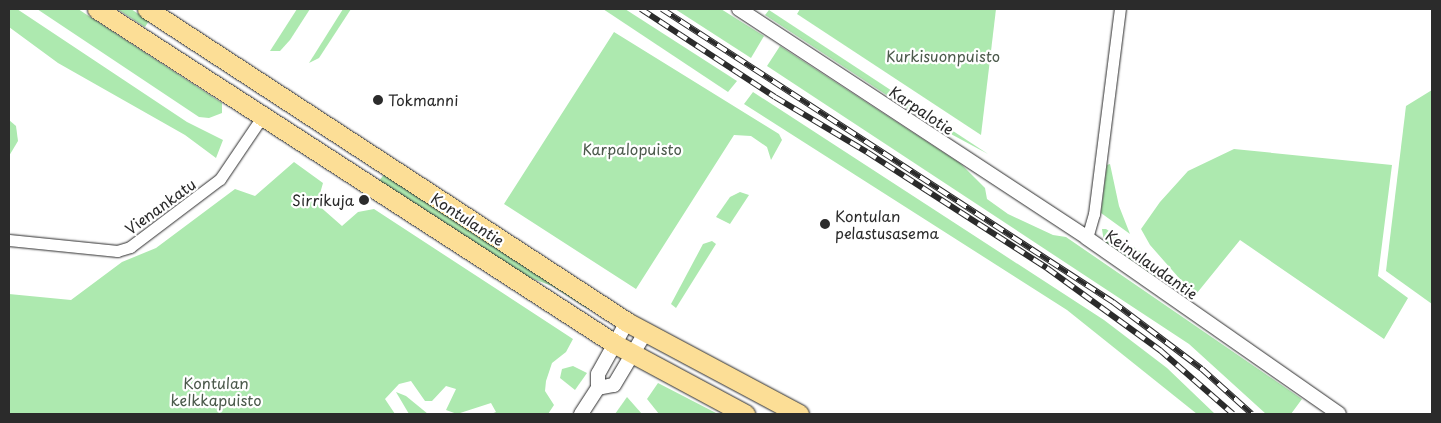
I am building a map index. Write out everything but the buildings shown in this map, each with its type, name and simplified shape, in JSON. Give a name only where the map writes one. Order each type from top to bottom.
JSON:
[{"type":"main road","name":"Kontulantie","points":[[97,9],[614,344],[745,414]]},
{"type":"main road","name":"Kontulantie","points":[[147,9],[627,322],[798,414]]},
{"type":"street","name":"Karpalotie","points":[[741,9],[1087,238]]},
{"type":"street","name":"Keinulaudantie","points":[[1120,9],[1094,214],[1087,238],[1339,414]]},
{"type":"street","name":"Vienankatu","points":[[9,240],[117,251],[130,247],[220,179],[262,117]]},
{"type":"street","points":[[581,414],[598,388],[598,374],[627,322]]},
{"type":"street","points":[[598,388],[614,385],[645,333]]},
{"type":"green space","points":[[9,9],[17,9],[187,122],[223,140],[216,158],[185,135],[58,63],[9,27]]},
{"type":"green space","points":[[37,9],[78,9],[222,103],[222,113],[209,118],[199,117]]},
{"type":"green space","points":[[117,9],[131,9],[149,21],[145,27]]},
{"type":"green space","points":[[297,9],[310,9],[290,40],[280,51],[270,51]]},
{"type":"green space","points":[[343,9],[351,9],[319,58],[309,63]]},
{"type":"green space","points":[[603,9],[625,9],[737,81],[728,92]]},
{"type":"green space","points":[[675,9],[721,9],[764,36],[751,58]]},
{"type":"green space","name":"Kurkisuonpuisto","points":[[800,9],[996,9],[981,135],[797,14]]},
{"type":"green space","points":[[769,10],[988,154],[923,119],[765,15]]},
{"type":"green space","name":"Karpalopuisto","points":[[614,32],[779,134],[782,140],[771,160],[767,147],[751,136],[734,135],[636,289],[504,204]]},
{"type":"green space","points":[[780,46],[961,164],[985,188],[987,199],[1008,214],[1053,235],[1066,237],[1302,399],[1291,414],[1266,414],[1189,344],[767,66]]},
{"type":"green space","points":[[1432,90],[1432,304],[1386,271],[1406,106]]},
{"type":"green space","points":[[753,92],[1104,320],[1167,368],[1215,414],[1197,414],[1067,310],[744,104]]},
{"type":"green space","points":[[9,120],[16,126],[18,141],[9,156]]},
{"type":"green space","points":[[1234,149],[1392,165],[1378,276],[1408,298],[1384,339],[1240,240],[1197,293],[1179,278],[1150,245],[1141,229],[1160,202],[1188,171]]},
{"type":"green space","name":"Kontulan kelkkapuisto","points":[[294,162],[323,183],[317,204],[342,226],[358,212],[374,209],[573,339],[566,352],[552,363],[546,381],[545,391],[554,405],[548,414],[491,414],[496,412],[491,403],[457,414],[446,410],[456,389],[446,386],[432,401],[425,401],[411,381],[399,384],[385,399],[395,414],[9,414],[9,294],[71,300],[122,262],[156,248],[235,189],[255,196]]},
{"type":"green space","points":[[1110,164],[1119,206],[1130,234],[1101,213],[1107,165]]},
{"type":"green space","points":[[385,173],[591,305],[588,309],[552,286],[528,277],[379,181]]},
{"type":"green space","points":[[740,192],[749,195],[730,224],[716,217],[730,197]]},
{"type":"green space","points":[[1102,229],[1106,229],[1141,252],[1159,271],[1154,278],[1104,242]]},
{"type":"green space","points":[[712,241],[716,244],[676,308],[671,304],[703,244]]},
{"type":"green space","points":[[573,366],[587,373],[575,390],[560,378],[562,369]]},
{"type":"green space","points":[[658,383],[718,414],[659,414],[647,399]]},
{"type":"green space","points":[[396,392],[406,396],[428,414],[409,414]]},
{"type":"green space","points":[[627,397],[642,414],[615,414]]},
{"type":"railway","points":[[641,9],[775,97],[867,152],[1047,268],[1160,350],[1233,414]]},
{"type":"railway","points":[[662,9],[1113,302],[1202,369],[1252,414]]},
{"type":"place","name":"Tokmanni","points":[[378,100]]},
{"type":"place","name":"Sirrikuja","points":[[364,200]]},
{"type":"place","name":"Kontulan pelastusasema","points":[[825,224]]}]
